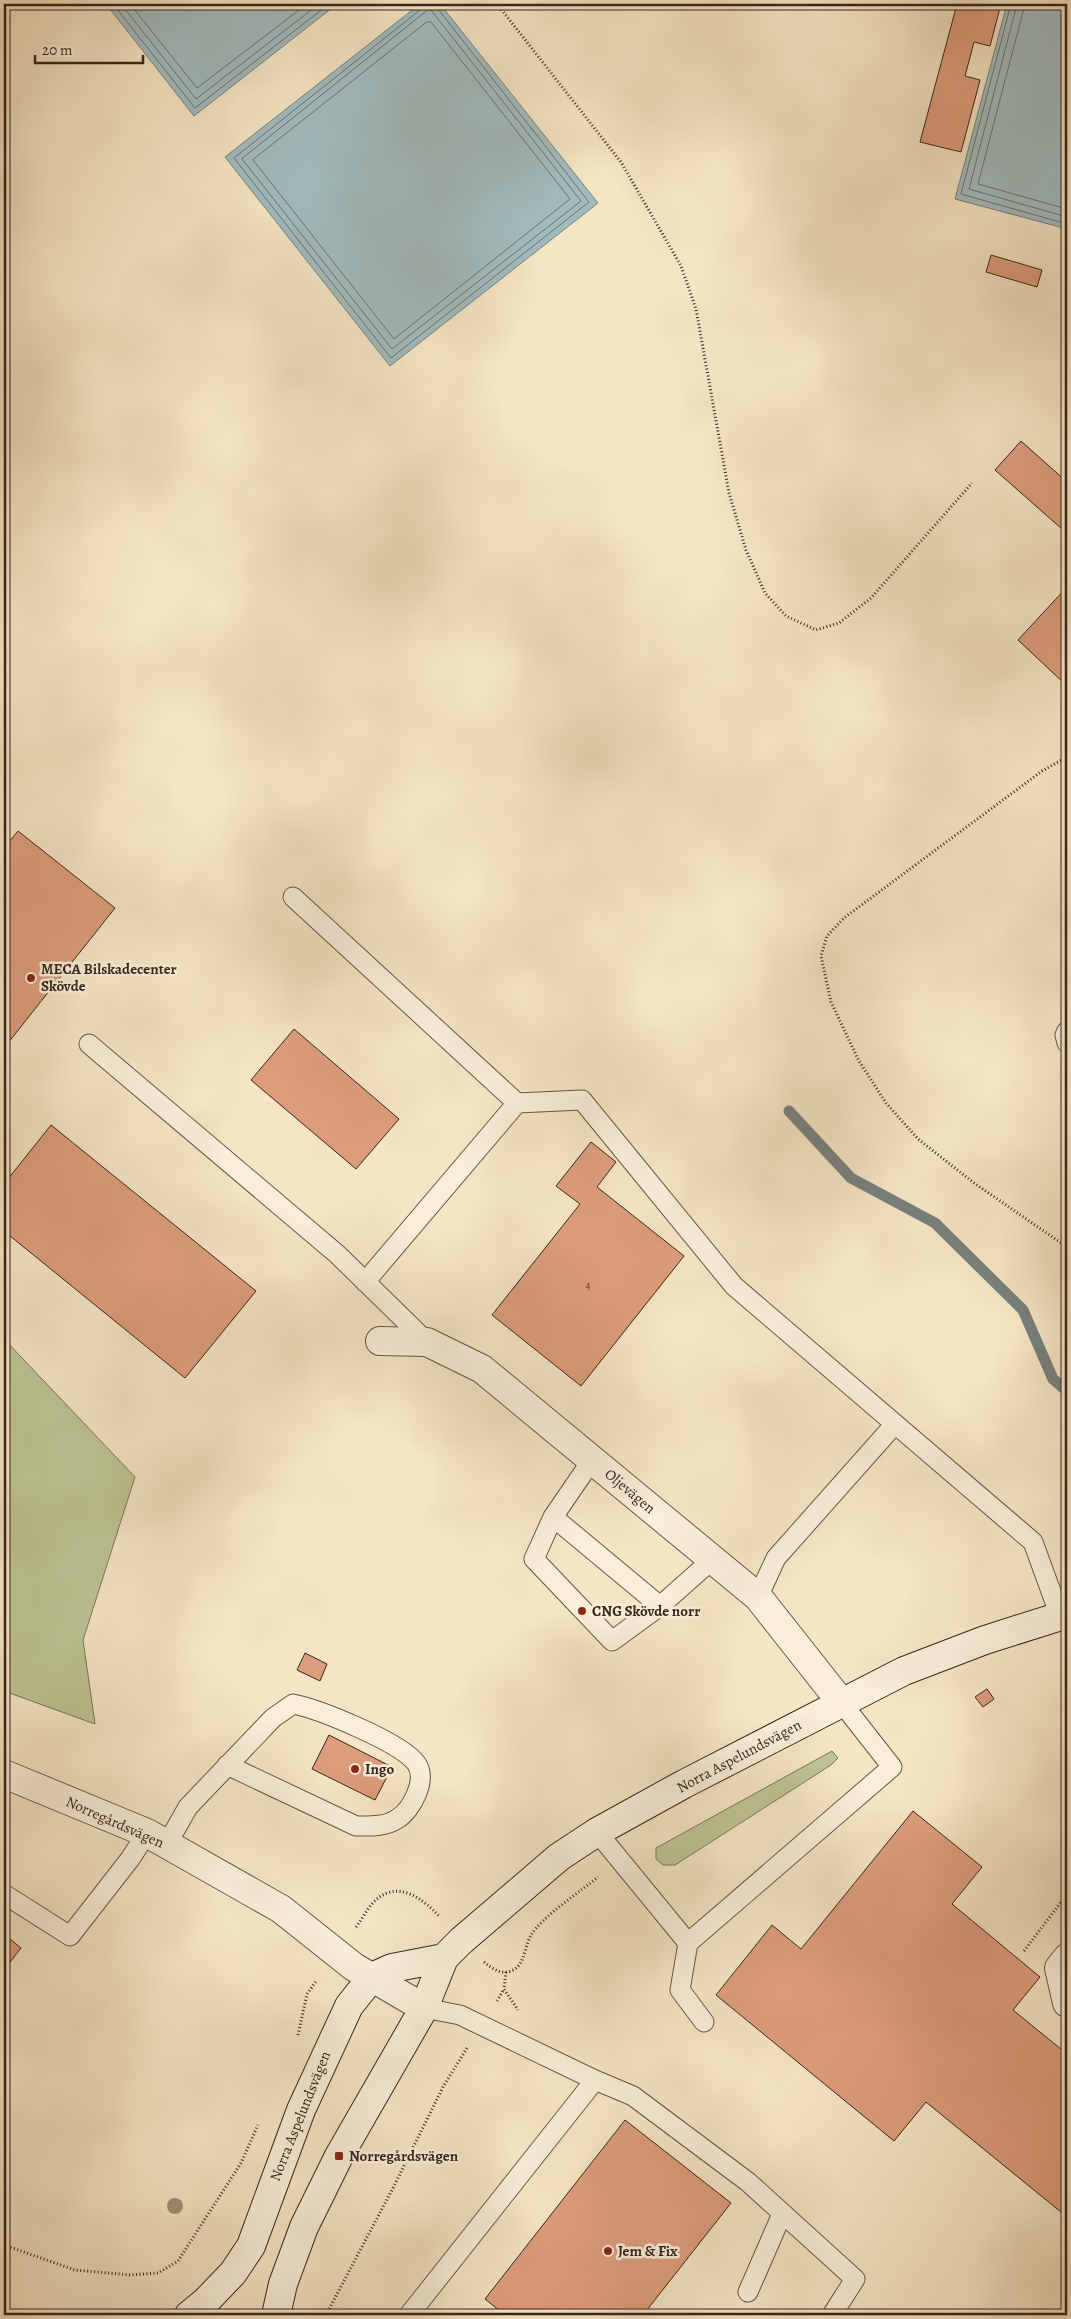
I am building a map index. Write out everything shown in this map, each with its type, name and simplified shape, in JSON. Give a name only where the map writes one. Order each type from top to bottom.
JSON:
[{"type":"street","name":"Oljevägen","points":[[380,1341],[427,1342],[482,1368],[758,1597],[841,1702]]},
{"type":"street","name":"Norra Aspelundsvägen","points":[[276,2315],[283,2284],[308,2218],[347,2140],[424,2008],[444,1958],[559,1857],[597,1832],[841,1702],[904,1671],[985,1640],[1063,1615]]},
{"type":"street","name":"Norregårdsvägen","points":[[4,1774],[157,1838],[281,1909],[354,1967],[424,2008]]},
{"type":"street","name":"Norra Aspelundsvägen","points":[[189,2315],[206,2301],[233,2273],[251,2246],[285,2149],[330,2042],[349,2006],[372,1977],[392,1968],[444,1958]]},
{"type":"street","points":[[1067,1958],[1059,1968],[1067,2003]]},
{"type":"lane","points":[[293,897],[518,1104]]},
{"type":"lane","points":[[1067,1031],[1065,1035],[1067,1043]]},
{"type":"lane","points":[[89,1044],[337,1254],[427,1342]]},
{"type":"lane","points":[[366,1282],[518,1104],[582,1100],[734,1286],[1033,1542],[1063,1615]]},
{"type":"lane","points":[[758,1597],[776,1558],[896,1424]]},
{"type":"lane","points":[[592,1460],[553,1518],[534,1559],[612,1641],[660,1606],[713,1559]]},
{"type":"lane","points":[[553,1518],[660,1606]]},
{"type":"lane","points":[[704,2022],[680,1990],[688,1943],[892,1767],[841,1702]]},
{"type":"lane","points":[[4,1894],[70,1936],[130,1859],[157,1838],[272,1718],[293,1704],[314,1708],[387,1741],[416,1763],[420,1779],[414,1801],[398,1819],[380,1826],[356,1826],[227,1765]]},
{"type":"lane","points":[[597,1832],[688,1943]]},
{"type":"lane","points":[[424,2008],[460,2015],[595,2080],[633,2096],[748,2182],[855,2279],[832,2315]]},
{"type":"lane","points":[[409,2315],[595,2080]]},
{"type":"lane","points":[[748,2292],[782,2214]]},
{"type":"path","points":[[498,4],[621,162],[681,266],[696,309],[729,493],[746,550],[765,593],[786,616],[816,630],[839,623],[871,598],[972,482]]},
{"type":"path","points":[[1067,757],[1042,770],[844,918],[827,936],[821,956],[831,1002],[860,1061],[886,1103],[918,1139],[974,1183],[1067,1247]]},
{"type":"path","points":[[495,1972],[506,1972],[516,1968],[525,1953],[531,1935],[543,1922],[621,1859]]},
{"type":"path","points":[[364,1916],[377,1898],[393,1890],[413,1893],[435,1912]]},
{"type":"path","points":[[1024,1952],[1061,1902]]},
{"type":"path","points":[[326,2315],[393,2188],[443,2087],[504,1989],[506,1972]]},
{"type":"path","points":[[294,2043],[307,1994],[314,1985]]},
{"type":"path","points":[[504,1989],[520,2013]]},
{"type":"path","points":[[4,2245],[75,2270],[130,2275],[158,2273],[178,2261],[241,2163],[261,2118]]},
{"type":"green space","points":[[4,1339],[135,1477],[83,1640],[95,1724],[4,1691]]},
{"type":"green space","points":[[832,1751],[838,1758],[831,1765],[675,1865],[663,1865],[656,1859],[656,1848]]},
{"type":"water","points":[[106,4],[337,4],[194,116]]},
{"type":"water","points":[[420,4],[440,4],[598,203],[390,366],[225,157]]},
{"type":"water","points":[[1007,4],[1067,4],[1067,229],[955,199]]},
{"type":"building","points":[[957,4],[1001,4],[990,46],[974,42],[965,76],[980,80],[961,152],[920,142]]},
{"type":"building","points":[[991,255],[1042,270],[1037,287],[986,272]]},
{"type":"building","points":[[1021,441],[1067,482],[1067,524],[1062,529],[995,470]]},
{"type":"building","points":[[1067,587],[1067,686],[1018,640]]},
{"type":"building","name":"MECA Bilskadecenter Skövde","points":[[18,831],[115,908],[4,1048],[4,848]]},
{"type":"building","points":[[294,1029],[399,1119],[356,1169],[251,1080]]},
{"type":"building","points":[[51,1125],[256,1291],[185,1378],[4,1231],[4,1184]]},
{"type":"building","points":[[591,1142],[616,1162],[597,1187],[684,1256],[581,1386],[492,1315],[580,1204],[556,1186]]},
{"type":"building","points":[[305,1653],[327,1664],[320,1681],[297,1670]]},
{"type":"building","points":[[987,1689],[994,1699],[983,1707],[975,1697]]},
{"type":"building","points":[[329,1735],[392,1767],[375,1800],[312,1769]]},
{"type":"building","points":[[913,1811],[982,1867],[952,1904],[1040,1977],[1013,2010],[1067,2054],[1067,2217],[926,2102],[894,2141],[716,1995],[772,1925],[801,1949]]},
{"type":"building","points":[[4,1934],[21,1948],[4,1970]]},
{"type":"building","name":"Jem & Fix","points":[[625,2120],[731,2203],[643,2315],[505,2315],[485,2299]]},
{"type":"waterway","points":[[789,1111],[851,1178],[935,1223],[1023,1310],[1053,1379],[1067,1391]]},
{"type":"place","name":"MECA Bilskadecenter Skövde","points":[[31,978]]},
{"type":"place","name":"CNG Skövde norr","points":[[582,1611]]},
{"type":"place","name":"Ingo","points":[[355,1769]]},
{"type":"place","name":"Norregårdsvägen","points":[[339,2156]]},
{"type":"place","name":"Jem & Fix","points":[[608,2251]]}]
